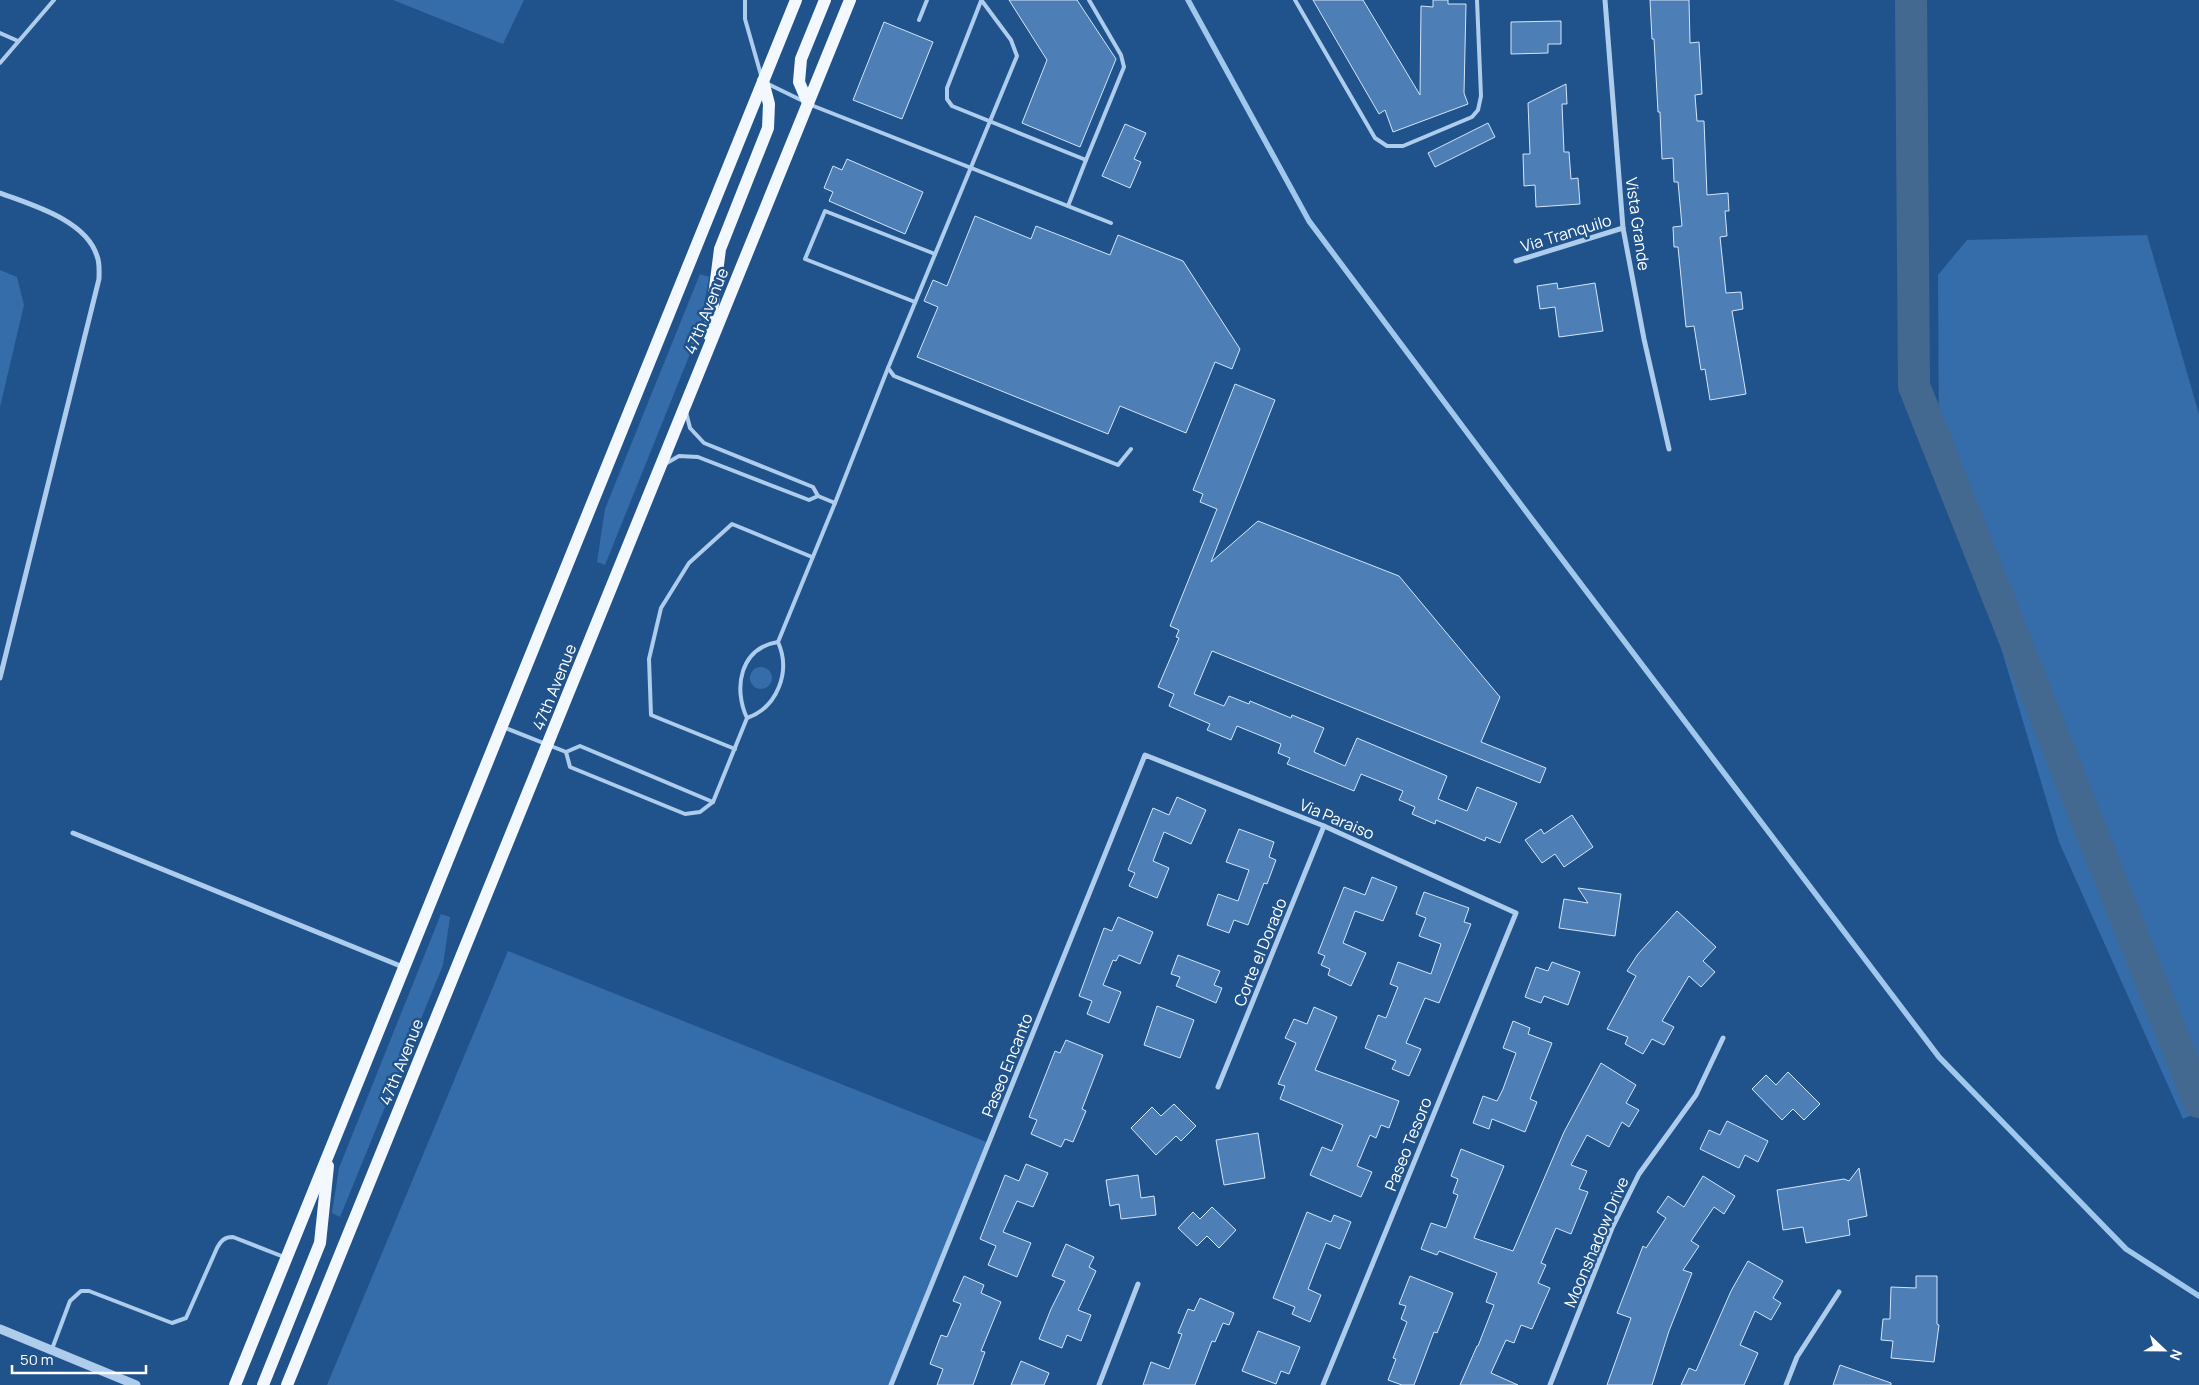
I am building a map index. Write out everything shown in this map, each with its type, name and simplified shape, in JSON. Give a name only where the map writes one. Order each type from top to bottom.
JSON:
[{"type":"main road","name":"47th Avenue","points":[[235,1385],[796,0]]},
{"type":"main road","points":[[808,103],[799,82],[801,59],[825,0]]},
{"type":"main road","name":"47th Avenue","points":[[287,1385],[850,0]]},
{"type":"main road","points":[[707,352],[720,249],[768,128],[768,104],[763,81]]},
{"type":"main road","points":[[263,1385],[320,1243],[329,1152]]},
{"type":"street","name":"Vista Grande","points":[[1605,0],[1623,228],[1650,366],[1669,449]]},
{"type":"street","points":[[0,193],[71,223],[85,235],[98,256],[100,279],[0,678]]},
{"type":"street","name":"Via Tranquilo","points":[[1516,261],[1623,228]]},
{"type":"street","name":"Via Paraiso","points":[[1145,755],[1324,826],[1516,913]]},
{"type":"street","name":"Paseo Encanto","points":[[891,1385],[1145,755]]},
{"type":"street","name":"Corte el Dorado","points":[[1218,1087],[1324,826]]},
{"type":"street","points":[[73,833],[404,967]]},
{"type":"street","name":"Paseo Tesoro","points":[[1323,1385],[1516,913]]},
{"type":"street","name":"Moonshadow Drive","points":[[1550,1385],[1612,1228],[1635,1182],[1696,1095],[1723,1038]]},
{"type":"street","points":[[1099,1385],[1138,1284]]},
{"type":"street","points":[[1786,1385],[1798,1357],[1839,1292]]},
{"type":"street","points":[[0,1329],[136,1385]]},
{"type":"lane","points":[[0,63],[54,0]]},
{"type":"lane","points":[[744,0],[745,19],[763,81],[808,103],[1110,223]]},
{"type":"lane","points":[[919,20],[927,0]]},
{"type":"lane","points":[[1068,206],[1124,67],[1121,55],[1089,0]]},
{"type":"lane","points":[[1295,0],[1375,138],[1386,146],[1403,146],[1472,118],[1478,110],[1481,96],[1477,0]]},
{"type":"lane","points":[[982,1],[947,88],[946,99],[952,106],[1086,160]]},
{"type":"lane","points":[[748,718],[766,708],[779,687],[783,675],[784,662],[778,642],[888,368],[1017,56],[1011,40],[982,1]]},
{"type":"lane","points":[[0,33],[18,40]]},
{"type":"lane","points":[[915,302],[805,259],[821,219],[825,211],[935,254]]},
{"type":"lane","points":[[888,368],[894,376],[1118,465],[1131,449]]},
{"type":"lane","points":[[685,407],[690,428],[704,443],[813,487],[818,496],[834,503]]},
{"type":"lane","points":[[661,466],[679,456],[698,457],[809,500],[818,496]]},
{"type":"lane","points":[[735,749],[651,716],[649,659],[661,608],[689,563],[732,524],[812,557]]},
{"type":"lane","points":[[566,752],[570,768],[685,814],[700,812],[713,802],[748,718],[740,696],[742,671],[749,659],[759,650],[768,644],[778,642]]},
{"type":"lane","points":[[501,726],[566,752],[580,746],[713,802]]},
{"type":"lane","points":[[52,1349],[70,1301],[81,1291],[89,1291],[172,1323],[186,1318],[222,1240],[233,1237],[286,1258]]},
{"type":"shaded area","points":[[393,0],[524,0],[503,44]]},
{"type":"shaded area","points":[[2147,235],[2199,414],[2199,1112],[2183,1119],[2059,842],[1939,440],[1938,275],[1967,240]]},
{"type":"shaded area","points":[[0,270],[17,277],[24,305],[0,407]]},
{"type":"shaded area","points":[[700,274],[709,277],[700,329],[605,565],[597,562],[605,509]]},
{"type":"shaded area","points":[[761,667],[769,670],[772,678],[769,686],[761,689],[753,686],[750,678],[753,670]]},
{"type":"shaded area","points":[[441,914],[450,917],[443,965],[340,1217],[332,1213],[339,1168]]},
{"type":"shaded area","points":[[508,951],[989,1143],[891,1385],[327,1385]]},
{"type":"building","points":[[1009,0],[1077,0],[1116,59],[1080,147],[1022,123],[1047,60]]},
{"type":"building","points":[[1313,0],[1363,0],[1420,95],[1421,6],[1433,7],[1433,0],[1448,0],[1448,4],[1466,4],[1464,93],[1468,104],[1393,132],[1385,110],[1379,114]]},
{"type":"building","points":[[1650,0],[1689,0],[1690,43],[1699,42],[1702,94],[1695,95],[1697,121],[1704,121],[1707,195],[1728,193],[1729,211],[1725,211],[1727,236],[1720,237],[1726,293],[1741,292],[1743,309],[1732,311],[1746,394],[1710,400],[1705,369],[1701,370],[1694,326],[1686,327],[1678,247],[1674,247],[1673,227],[1682,226],[1678,182],[1674,182],[1673,158],[1662,159],[1660,112],[1658,112]]},
{"type":"building","points":[[1561,21],[1561,44],[1548,44],[1548,53],[1511,54],[1511,22]]},
{"type":"building","points":[[884,22],[933,42],[902,119],[853,100]]},
{"type":"building","points":[[1566,84],[1567,104],[1562,104],[1564,152],[1569,152],[1571,179],[1578,178],[1580,204],[1536,207],[1535,185],[1524,186],[1523,154],[1530,154],[1528,103]]},
{"type":"building","points":[[1488,123],[1495,137],[1435,167],[1428,153]]},
{"type":"building","points":[[1125,124],[1146,133],[1134,159],[1141,162],[1130,188],[1102,176]]},
{"type":"building","points":[[847,159],[923,192],[905,234],[829,201],[833,192],[824,188],[833,166],[842,170]]},
{"type":"building","points":[[975,216],[1031,239],[1036,226],[1110,255],[1118,235],[1183,261],[1240,349],[1232,369],[1215,362],[1186,433],[1120,406],[1108,434],[917,357],[938,307],[924,301],[933,280],[947,286]]},
{"type":"building","points":[[1557,283],[1558,289],[1595,283],[1603,331],[1559,337],[1555,307],[1540,309],[1537,286]]},
{"type":"building","points":[[1235,384],[1275,400],[1211,562],[1258,521],[1399,576],[1500,697],[1481,742],[1546,768],[1540,783],[1212,651],[1194,694],[1224,706],[1229,696],[1249,704],[1250,701],[1291,718],[1292,715],[1324,728],[1314,752],[1345,766],[1357,738],[1447,776],[1438,799],[1467,811],[1477,787],[1517,803],[1500,843],[1486,837],[1485,841],[1436,820],[1435,824],[1412,814],[1415,807],[1399,800],[1403,791],[1361,774],[1354,791],[1287,764],[1290,758],[1278,753],[1281,744],[1237,726],[1231,740],[1207,730],[1210,724],[1169,706],[1174,694],[1158,687],[1179,638],[1176,637],[1179,630],[1170,626],[1217,509],[1200,502],[1203,494],[1193,490]]},
{"type":"building","points":[[1177,797],[1206,810],[1191,844],[1164,832],[1153,861],[1169,868],[1157,898],[1129,886],[1135,873],[1128,870],[1153,808],[1169,815]]},
{"type":"building","points":[[1572,815],[1593,847],[1564,867],[1555,854],[1542,863],[1525,840],[1541,829],[1544,834]]},
{"type":"building","points":[[1239,829],[1274,842],[1269,857],[1276,860],[1267,884],[1264,883],[1248,925],[1234,920],[1229,933],[1207,925],[1218,894],[1238,901],[1249,870],[1226,862]]},
{"type":"building","points":[[1372,877],[1397,887],[1383,921],[1355,911],[1343,943],[1366,953],[1351,986],[1328,975],[1330,969],[1321,965],[1325,956],[1318,953],[1344,887],[1365,895]]},
{"type":"building","points":[[1578,888],[1621,894],[1615,936],[1559,928],[1564,899],[1588,903]]},
{"type":"building","points":[[1424,892],[1469,908],[1464,922],[1471,924],[1439,1003],[1425,998],[1406,1043],[1421,1049],[1409,1076],[1392,1069],[1396,1061],[1365,1048],[1378,1015],[1386,1018],[1398,987],[1390,984],[1398,962],[1431,974],[1441,944],[1419,936],[1426,918],[1416,914]]},
{"type":"building","points":[[1677,911],[1716,947],[1703,961],[1715,972],[1701,987],[1689,976],[1662,1021],[1674,1027],[1664,1045],[1652,1039],[1643,1054],[1625,1044],[1628,1037],[1607,1029],[1636,976],[1627,971],[1638,954]]},
{"type":"building","points":[[1118,917],[1153,932],[1140,964],[1119,955],[1116,961],[1113,960],[1103,985],[1121,992],[1109,1023],[1087,1014],[1092,1001],[1079,996],[1104,928],[1112,931]]},
{"type":"building","points":[[1178,955],[1220,971],[1214,985],[1222,988],[1216,1003],[1176,986],[1180,977],[1171,974]]},
{"type":"building","points":[[1552,962],[1580,972],[1568,1005],[1544,996],[1541,1003],[1525,997],[1536,967],[1548,971]]},
{"type":"building","points":[[1157,1006],[1194,1020],[1180,1058],[1144,1045]]},
{"type":"building","points":[[1314,1007],[1337,1017],[1315,1070],[1399,1101],[1389,1128],[1381,1125],[1376,1138],[1370,1135],[1357,1166],[1372,1172],[1361,1197],[1310,1175],[1322,1147],[1332,1151],[1343,1125],[1280,1099],[1285,1086],[1278,1084],[1296,1043],[1285,1038],[1294,1019],[1307,1024]]},
{"type":"building","points":[[1513,1021],[1530,1028],[1528,1034],[1552,1043],[1530,1099],[1537,1102],[1525,1132],[1492,1119],[1489,1129],[1473,1123],[1483,1096],[1497,1101],[1503,1089],[1516,1053],[1503,1048]]},
{"type":"building","points":[[1066,1040],[1103,1055],[1082,1109],[1086,1111],[1073,1142],[1065,1139],[1061,1147],[1031,1134],[1037,1120],[1029,1117],[1055,1051],[1060,1053]]},
{"type":"building","points":[[1601,1063],[1636,1085],[1626,1103],[1639,1110],[1629,1127],[1622,1122],[1609,1147],[1587,1135],[1571,1165],[1587,1171],[1579,1189],[1588,1192],[1571,1234],[1556,1228],[1541,1263],[1546,1265],[1538,1283],[1550,1288],[1532,1329],[1521,1325],[1514,1343],[1506,1340],[1491,1373],[1518,1385],[1460,1385],[1494,1305],[1486,1302],[1497,1273],[1439,1251],[1437,1255],[1421,1249],[1431,1223],[1446,1228],[1458,1195],[1453,1193],[1458,1179],[1451,1176],[1461,1149],[1504,1166],[1474,1238],[1513,1251],[1564,1132]]},
{"type":"building","points":[[1788,1072],[1820,1104],[1804,1120],[1793,1109],[1782,1120],[1752,1089],[1766,1075],[1776,1085]]},
{"type":"building","points":[[1174,1104],[1196,1126],[1181,1141],[1176,1136],[1156,1155],[1131,1128],[1152,1107],[1161,1116]]},
{"type":"building","points":[[1727,1121],[1768,1141],[1758,1162],[1745,1155],[1739,1168],[1700,1149],[1709,1130],[1720,1135]]},
{"type":"building","points":[[1258,1133],[1265,1178],[1224,1185],[1216,1140]]},
{"type":"building","points":[[1026,1164],[1048,1173],[1033,1207],[1017,1201],[1003,1232],[1031,1243],[1017,1277],[988,1265],[996,1246],[980,1239],[1005,1175],[1019,1181]]},
{"type":"building","points":[[1859,1168],[1867,1216],[1848,1220],[1850,1235],[1806,1243],[1803,1227],[1783,1230],[1777,1190],[1844,1179],[1849,1181]]},
{"type":"building","points":[[1138,1175],[1141,1198],[1154,1196],[1156,1215],[1121,1219],[1119,1204],[1110,1206],[1106,1180]]},
{"type":"building","points":[[1703,1176],[1735,1196],[1724,1214],[1714,1207],[1691,1241],[1699,1246],[1683,1270],[1692,1273],[1669,1331],[1652,1385],[1607,1385],[1631,1318],[1617,1313],[1643,1246],[1646,1248],[1666,1218],[1657,1212],[1668,1196],[1684,1207]]},
{"type":"building","points":[[1212,1207],[1236,1230],[1219,1248],[1207,1236],[1197,1246],[1178,1228],[1193,1212],[1200,1219]]},
{"type":"building","points":[[1307,1212],[1331,1222],[1334,1215],[1351,1222],[1340,1249],[1326,1243],[1308,1289],[1321,1295],[1310,1322],[1292,1314],[1295,1307],[1273,1298]]},
{"type":"building","points":[[1066,1244],[1094,1257],[1089,1267],[1096,1271],[1078,1310],[1091,1315],[1081,1341],[1067,1335],[1062,1348],[1039,1339],[1065,1281],[1052,1276]]},
{"type":"building","points":[[1748,1261],[1783,1281],[1773,1298],[1781,1303],[1771,1320],[1755,1311],[1740,1345],[1758,1353],[1744,1385],[1681,1385],[1689,1368],[1696,1371],[1731,1291]]},
{"type":"building","points":[[964,1276],[984,1285],[981,1293],[1001,1302],[981,1351],[985,1352],[973,1385],[937,1385],[943,1369],[930,1364],[941,1335],[947,1337],[961,1304],[953,1301]]},
{"type":"building","points":[[1410,1276],[1453,1293],[1437,1333],[1434,1332],[1414,1385],[1402,1385],[1388,1380],[1396,1359],[1393,1358],[1407,1322],[1401,1319],[1406,1306],[1399,1304]]},
{"type":"building","points":[[1916,1276],[1937,1276],[1937,1324],[1939,1325],[1934,1362],[1891,1358],[1893,1341],[1881,1340],[1883,1319],[1890,1319],[1891,1287],[1916,1288]]},
{"type":"building","points":[[1200,1298],[1234,1313],[1229,1325],[1223,1323],[1215,1342],[1212,1341],[1195,1385],[1143,1385],[1151,1362],[1169,1369],[1182,1334],[1178,1333],[1188,1309],[1194,1311]]},
{"type":"building","points":[[1258,1331],[1300,1347],[1289,1374],[1281,1371],[1276,1384],[1242,1371]]},
{"type":"building","points":[[1021,1361],[1049,1373],[1044,1385],[1011,1385]]},
{"type":"building","points":[[1840,1365],[1891,1383],[1891,1385],[1833,1385]]},
{"type":"waterway","points":[[1188,0],[1309,221],[1939,1057],[2126,1249],[2199,1296]]},
{"type":"waterway","points":[[1911,0],[1914,386],[2199,1102]]}]
